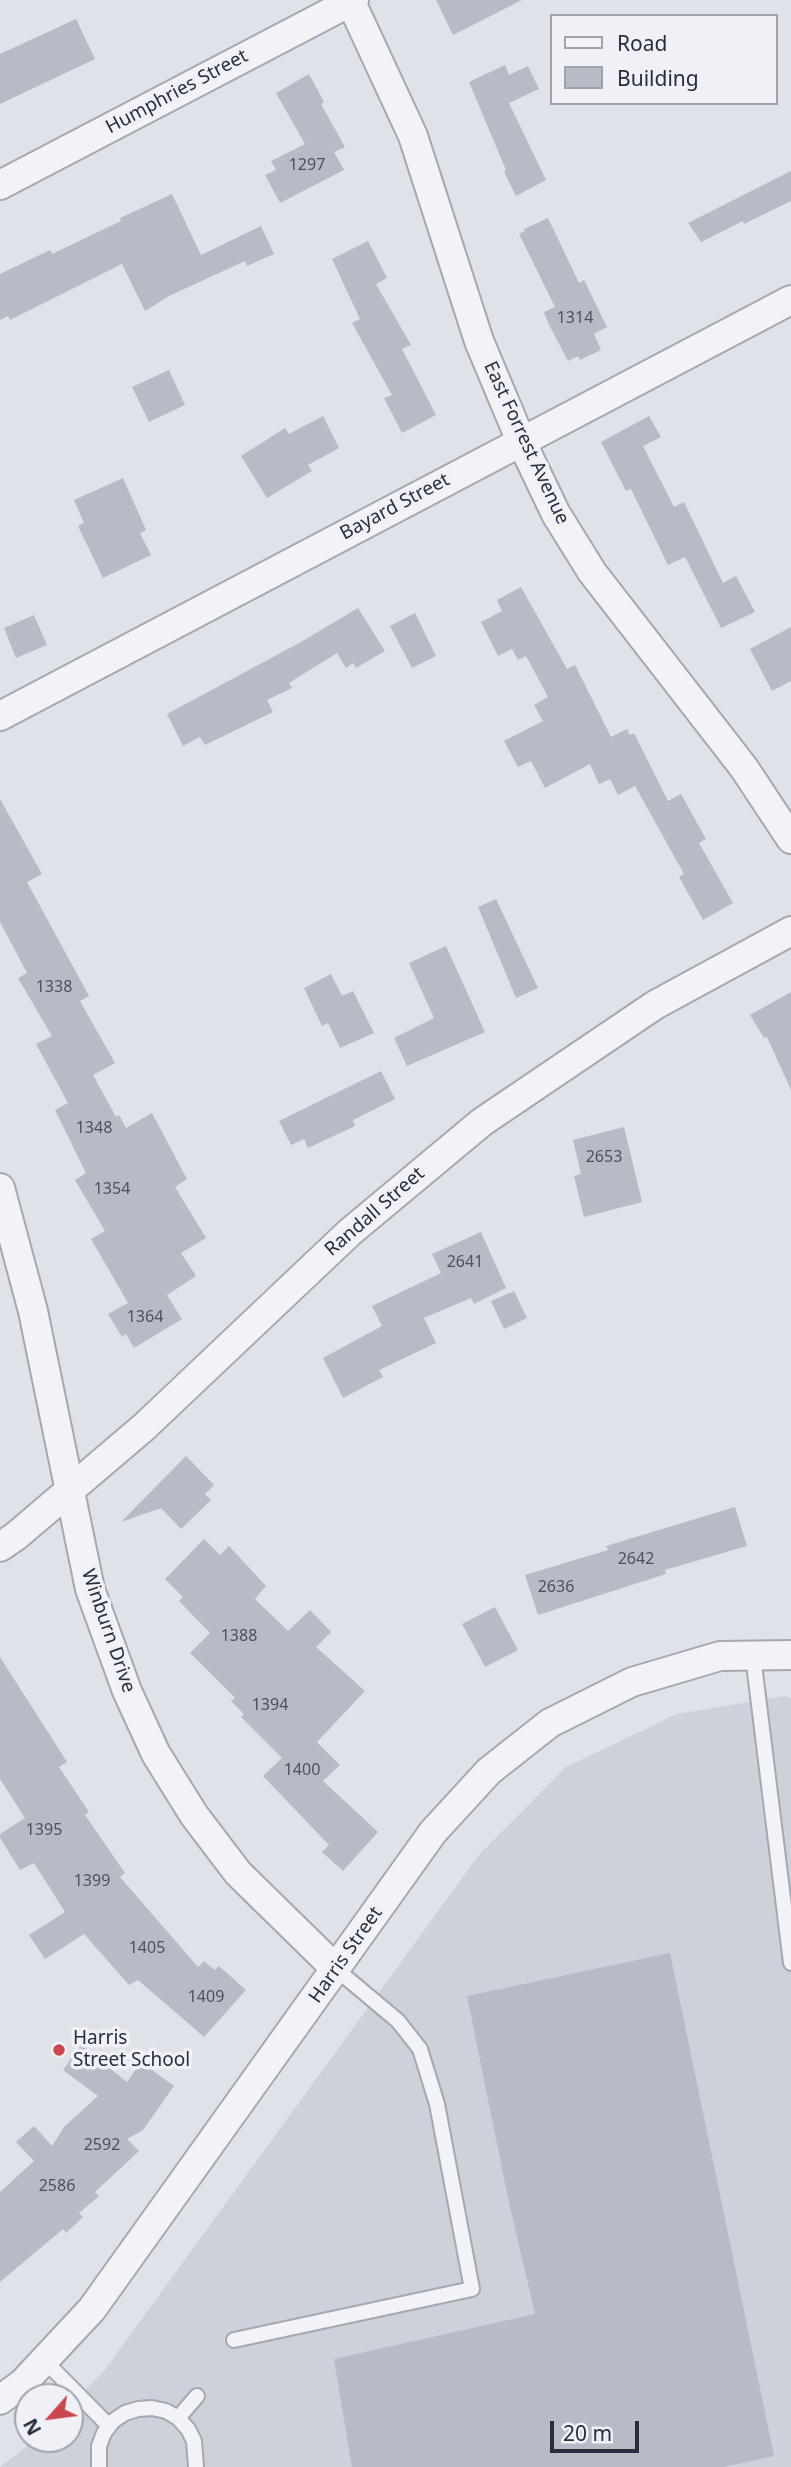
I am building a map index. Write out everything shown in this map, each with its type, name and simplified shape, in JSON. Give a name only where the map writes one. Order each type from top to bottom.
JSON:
[{"type":"street","name":"Humphries Street","points":[[0,185],[352,1]]},
{"type":"street","name":"East Forrest Avenue","points":[[352,1],[413,136],[480,341],[521,441],[556,514],[592,572],[744,768],[791,839]]},
{"type":"street","name":"Bayard Street","points":[[0,716],[791,300]]},
{"type":"street","name":"Randall Street","points":[[0,1547],[144,1427],[349,1232],[482,1122],[655,1005],[791,931]]},
{"type":"street","name":"Winburn Drive","points":[[0,1188],[33,1311],[90,1589],[127,1691],[156,1754],[194,1815],[238,1874],[336,1969]]},
{"type":"street","name":"Harris Street","points":[[0,2400],[23,2383],[92,2309],[433,1832],[489,1771],[550,1723],[632,1682],[720,1656],[791,1655]]},
{"type":"lane","points":[[753,1656],[791,1963]]},
{"type":"lane","points":[[234,2340],[472,2289],[437,2104],[420,2049],[398,2021],[336,1969]]},
{"type":"lane","points":[[44,2360],[109,2426]]},
{"type":"lane","points":[[178,2418],[197,2396]]},
{"type":"lane","points":[[99,2467],[99,2446],[109,2426],[125,2413],[152,2408],[166,2411],[178,2418],[188,2429],[194,2441],[196,2467]]},
{"type":"shaded area","points":[[785,1696],[791,1698],[791,2467],[0,2467],[18,2453],[84,2453],[84,2391],[104,2371],[478,1856],[566,1767],[677,1714]]},
{"type":"building","points":[[436,0],[522,0],[453,35]]},
{"type":"building","points":[[76,19],[95,59],[0,104],[0,54]]},
{"type":"building","points":[[505,65],[509,75],[528,66],[539,89],[509,103],[546,180],[516,196],[469,82]]},
{"type":"building","points":[[309,74],[324,102],[321,104],[345,147],[334,152],[344,170],[280,203],[265,175],[276,170],[271,161],[305,144],[276,93]]},
{"type":"building","points":[[791,171],[791,201],[701,242],[688,223]]},
{"type":"building","points":[[172,194],[201,255],[261,226],[274,254],[247,266],[245,261],[169,296],[145,311],[122,264],[10,320],[8,316],[0,320],[0,274],[50,250],[52,254]]},
{"type":"building","points":[[548,218],[579,283],[584,280],[607,327],[594,334],[601,350],[580,360],[578,356],[568,361],[549,325],[544,312],[555,307],[519,234]]},
{"type":"building","points":[[368,241],[387,278],[376,284],[411,345],[402,349],[436,415],[402,433],[384,398],[392,395],[352,323],[360,319],[332,259]]},
{"type":"building","points":[[169,370],[185,405],[149,422],[132,387]]},
{"type":"building","points":[[323,416],[339,448],[308,465],[312,471],[267,498],[241,456],[285,428],[289,434]]},
{"type":"building","points":[[649,416],[661,437],[643,446],[674,507],[684,502],[723,583],[736,576],[755,612],[721,628],[685,557],[668,565],[631,489],[626,491],[601,442]]},
{"type":"building","points":[[123,478],[146,530],[140,533],[151,555],[103,578],[78,526],[84,523],[74,500]]},
{"type":"building","points":[[521,587],[567,669],[575,665],[611,737],[627,729],[630,735],[634,733],[668,801],[681,794],[706,839],[699,843],[733,903],[703,920],[679,877],[684,874],[635,786],[618,795],[610,779],[599,784],[590,764],[545,788],[531,761],[518,767],[504,741],[543,721],[534,705],[548,697],[526,656],[518,660],[512,649],[498,656],[481,622],[502,611],[497,600]]},
{"type":"building","points":[[358,608],[385,651],[356,668],[353,663],[346,668],[337,653],[289,683],[292,688],[267,700],[273,712],[205,745],[200,737],[183,746],[167,714]]},
{"type":"building","points":[[415,613],[436,656],[412,668],[390,626]]},
{"type":"building","points":[[34,615],[47,645],[16,658],[4,628]]},
{"type":"building","points":[[791,627],[791,681],[772,691],[750,649]]},
{"type":"building","points":[[0,799],[42,874],[27,882],[89,996],[80,1001],[115,1063],[93,1075],[116,1117],[119,1115],[126,1128],[152,1113],[187,1179],[175,1187],[206,1238],[181,1253],[196,1276],[167,1295],[182,1319],[134,1348],[126,1334],[122,1337],[108,1314],[128,1303],[91,1239],[105,1231],[75,1180],[86,1173],[55,1110],[68,1103],[36,1044],[52,1036],[18,978],[27,973],[0,922]]},
{"type":"building","points":[[496,899],[538,988],[516,998],[478,907]]},
{"type":"building","points":[[446,946],[485,1032],[407,1066],[394,1038],[434,1018],[409,963]]},
{"type":"building","points":[[331,974],[342,996],[353,991],[374,1033],[340,1048],[328,1023],[322,1026],[304,988]]},
{"type":"building","points":[[791,992],[791,1090],[767,1037],[764,1038],[750,1015]]},
{"type":"building","points":[[381,1071],[395,1099],[353,1120],[355,1126],[308,1148],[304,1139],[291,1145],[279,1121]]},
{"type":"building","points":[[624,1127],[642,1202],[584,1217],[574,1176],[581,1174],[573,1140]]},
{"type":"building","points":[[481,1232],[506,1288],[474,1304],[471,1298],[424,1318],[436,1343],[379,1370],[383,1377],[343,1398],[323,1358],[382,1326],[372,1306],[441,1273],[432,1254]]},
{"type":"building","points":[[514,1291],[527,1318],[504,1329],[491,1301]]},
{"type":"building","points":[[186,1456],[214,1485],[205,1494],[211,1500],[181,1529],[161,1508],[121,1522]]},
{"type":"building","points":[[735,1507],[747,1546],[665,1570],[666,1574],[538,1615],[525,1575],[608,1550],[606,1546]]},
{"type":"building","points":[[204,1539],[220,1555],[229,1546],[266,1586],[255,1599],[288,1631],[310,1610],[331,1632],[316,1647],[365,1691],[317,1742],[340,1765],[323,1781],[378,1832],[343,1871],[322,1852],[329,1845],[263,1776],[282,1758],[241,1717],[244,1714],[231,1701],[235,1698],[190,1653],[210,1633],[179,1601],[183,1597],[165,1579]]},
{"type":"building","points":[[495,1607],[518,1650],[485,1667],[462,1624]]},
{"type":"building","points":[[0,1657],[67,1762],[59,1767],[89,1812],[85,1815],[125,1873],[120,1877],[198,1967],[204,1961],[215,1970],[219,1966],[246,1990],[204,2037],[138,1980],[129,1985],[84,1934],[45,1959],[29,1935],[65,1912],[34,1863],[20,1870],[0,1838],[0,1834],[25,1818],[0,1779]]},
{"type":"building","points":[[670,1953],[774,2456],[723,2467],[352,2467],[334,2359],[535,2314],[508,2198],[467,1996]]},
{"type":"building","points":[[81,2045],[127,2082],[141,2062],[174,2086],[143,2130],[127,2139],[139,2151],[95,2192],[99,2196],[79,2213],[83,2217],[66,2233],[63,2229],[0,2282],[0,2192],[34,2161],[16,2142],[34,2126],[52,2146],[64,2127],[98,2096],[63,2070]]},
{"type":"place","name":"Harris Street School","points":[[59,2050]]}]
